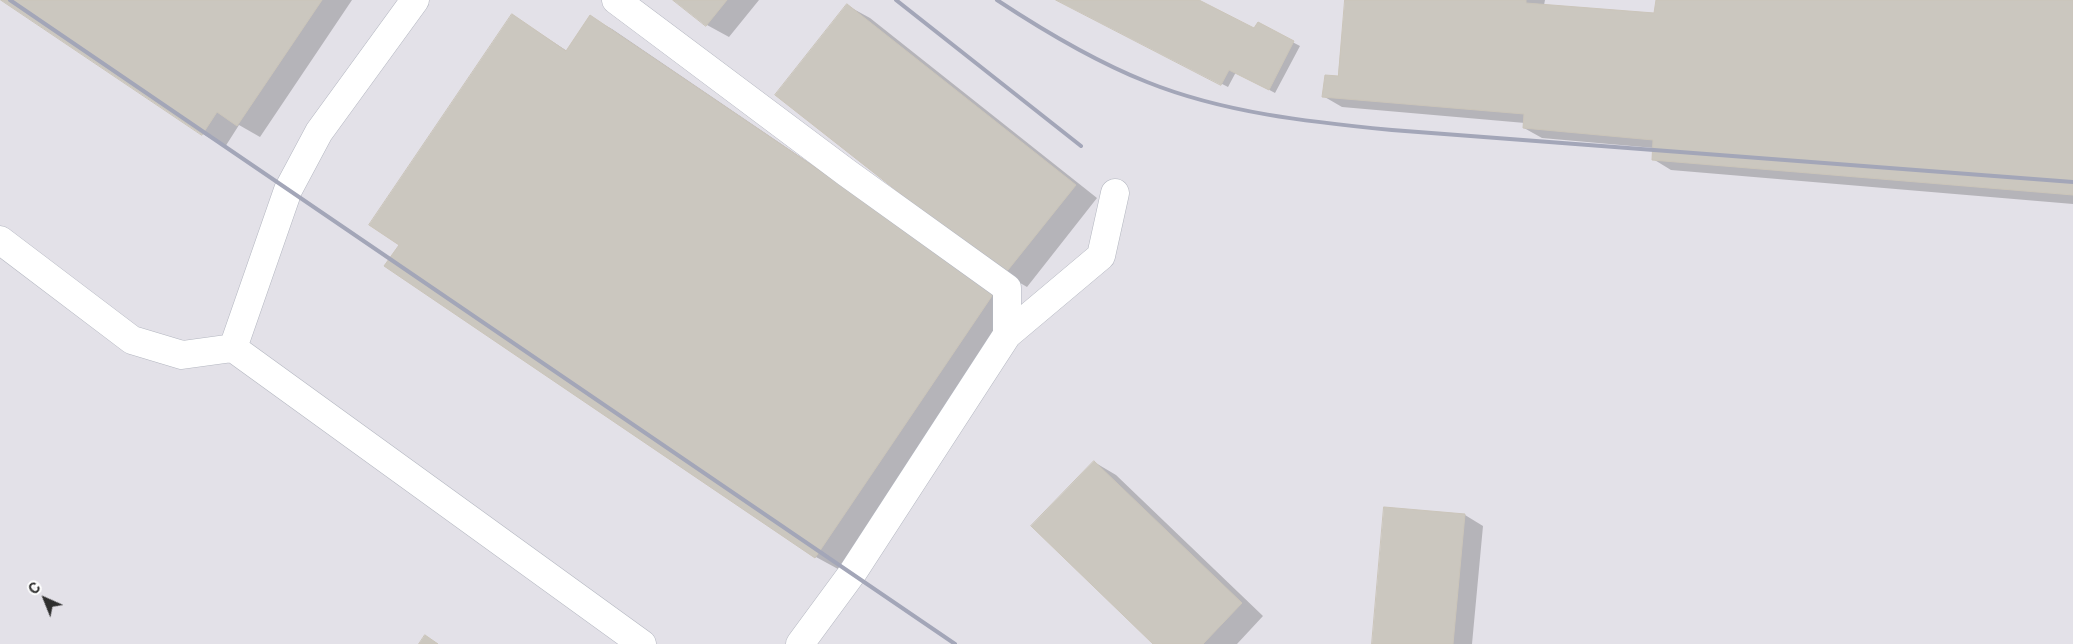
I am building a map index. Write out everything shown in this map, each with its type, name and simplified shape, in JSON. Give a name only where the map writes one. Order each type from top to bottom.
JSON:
[{"type":"lane","points":[[233,348],[288,190],[319,132],[415,0]]},
{"type":"lane","points":[[616,0],[847,173],[1007,288],[1007,335]]},
{"type":"lane","points":[[800,644],[853,572],[1007,335],[1101,256],[1115,193]]},
{"type":"lane","points":[[1,244],[132,340],[182,355],[233,348],[642,644]]},
{"type":"shaded area","points":[[0,0],[2073,0],[2073,644],[0,644]]},
{"type":"building","points":[[1,0],[322,0],[237,126],[217,112],[202,135]]},
{"type":"building","points":[[673,0],[727,0],[706,26]]},
{"type":"building","points":[[1056,0],[1199,0],[1254,28],[1258,22],[1294,41],[1269,90],[1229,70],[1221,85]]},
{"type":"building","points":[[1345,0],[1526,0],[1526,3],[1654,13],[1656,0],[2073,0],[2073,195],[1652,160],[1653,140],[1523,128],[1524,114],[1322,97],[1325,75],[1338,76]]},
{"type":"building","points":[[847,4],[1076,185],[1004,275],[775,95]]},
{"type":"building","points":[[512,14],[566,51],[590,15],[996,290],[815,558],[384,266],[399,245],[369,225]]},
{"type":"building","points":[[1094,461],[1242,603],[1203,644],[1153,644],[1031,526]]},
{"type":"building","points":[[1384,507],[1465,514],[1453,644],[1372,644]]},
{"type":"building","points":[[425,635],[438,644],[419,644]]},
{"type":"railway","points":[[10,0],[955,644]]},
{"type":"railway","points":[[896,0],[1081,146]]},
{"type":"railway","points":[[997,0],[1070,45],[1127,74],[1176,93],[1268,115],[1392,130],[2073,182]]}]
